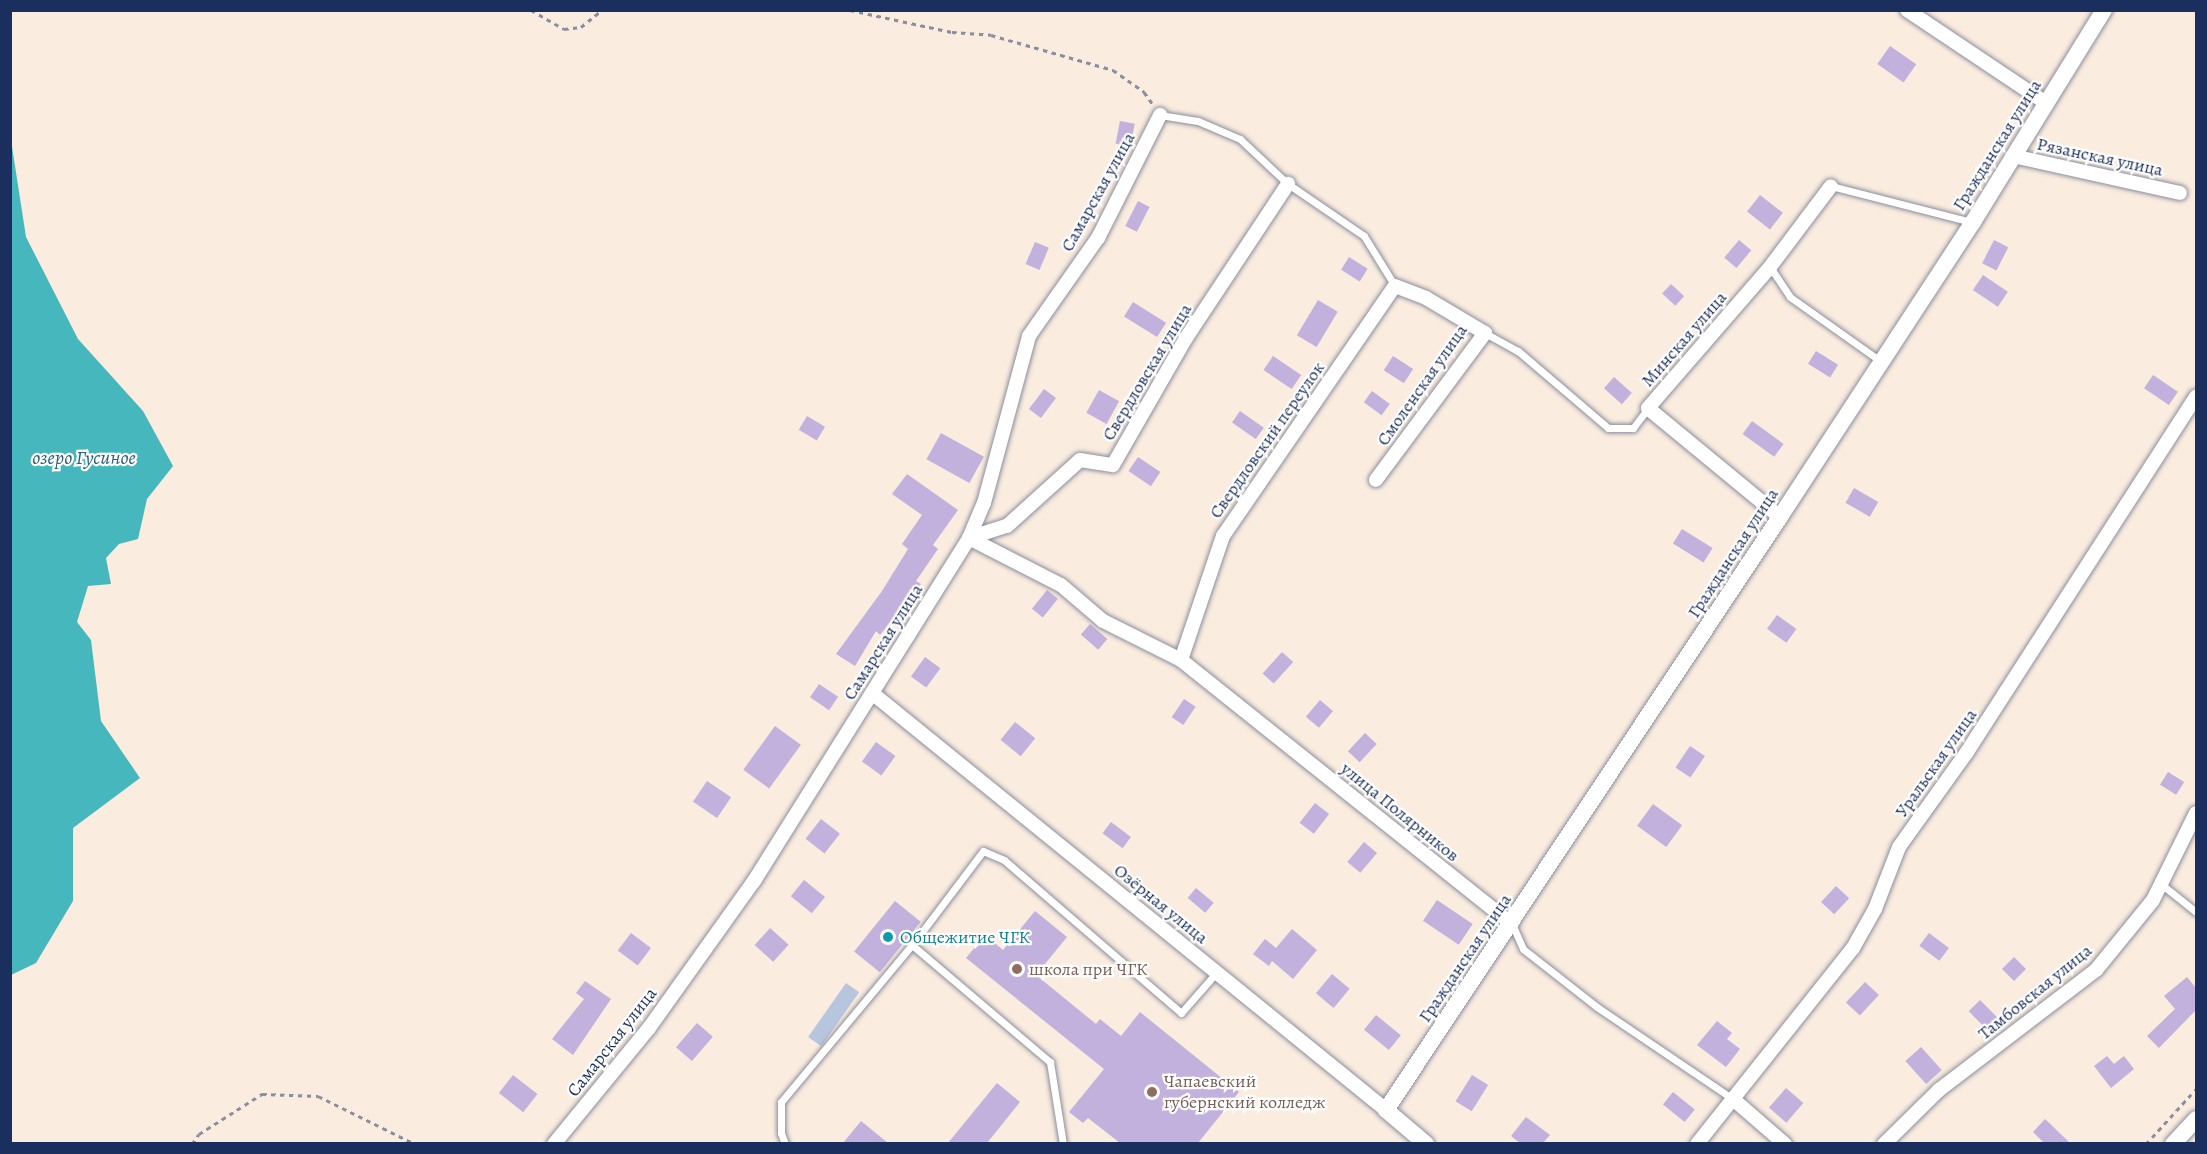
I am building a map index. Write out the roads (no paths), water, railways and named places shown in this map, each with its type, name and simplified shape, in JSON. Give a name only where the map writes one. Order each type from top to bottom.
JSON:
[{"type":"street","points":[[1907,10],[2046,103]]},
{"type":"street","name":"Гражданская улица","points":[[1386,1110],[1512,924],[1780,517],[1880,360],[1972,222],[2104,10]]},
{"type":"street","name":"Самарская улица","points":[[554,1143],[649,1028],[754,881],[969,538],[984,503],[1029,336],[1098,238],[1160,115]]},
{"type":"street","name":"Рязанская улица","points":[[2013,156],[2180,193]]},
{"type":"street","name":"Свердловская улица","points":[[969,538],[1006,526],[1080,460],[1113,465],[1186,338],[1288,184]]},
{"type":"street","name":"Минская улица","points":[[1780,517],[1648,408],[1770,267],[1832,186]]},
{"type":"street","name":"Смоленская улица","points":[[1376,480],[1485,333],[1426,298],[1395,286]]},
{"type":"street","name":"Свердловский переулок","points":[[1181,660],[1223,536],[1395,286]]},
{"type":"street","name":"Уральская улица","points":[[1697,1143],[1853,948],[1875,909],[1899,847],[1967,752],[2196,396]]},
{"type":"street","name":"улица Полярников","points":[[969,538],[1060,585],[1103,621],[1181,660],[1512,924]]},
{"type":"street","name":"Озёрная улица","points":[[872,693],[1426,1143]]},
{"type":"street","name":"Тамбовская улица","points":[[1884,1143],[1939,1090],[2096,970],[2153,900],[2196,813]]},
{"type":"street","name":"улица Полярников","points":[[1733,1100],[1785,1143]]},
{"type":"street","points":[[2173,1143],[2196,1119]]},
{"type":"lane","points":[[1160,115],[1198,121],[1240,139],[1288,184],[1364,236],[1395,286]]},
{"type":"lane","points":[[1832,186],[1972,222]]},
{"type":"lane","points":[[1770,267],[1790,297],[1880,360]]},
{"type":"lane","points":[[1485,333],[1518,351],[1608,428],[1633,428],[1648,408]]},
{"type":"lane","points":[[785,1143],[781,1133],[782,1102],[912,945],[983,851],[1004,860],[1181,1013],[1216,973]]},
{"type":"lane","points":[[2161,884],[2196,912]]},
{"type":"lane","name":"улица Полярников","points":[[1512,924],[1523,949],[1596,1007],[1733,1100]]},
{"type":"lane","points":[[912,945],[1050,1062],[1064,1143]]},
{"type":"water","name":"озеро Гусиное","points":[[11,140],[26,237],[78,339],[143,411],[173,466],[147,499],[138,539],[119,544],[106,558],[111,584],[88,586],[77,622],[91,640],[101,721],[140,778],[73,828],[73,901],[36,963],[11,975]]},
{"type":"place","name":"Общежитие ЧГК","points":[[888,937]]},
{"type":"place","name":"школа при ЧГК","points":[[1017,969]]},
{"type":"place","name":"Чапаевский губернский колледж","points":[[1152,1092]]}]
